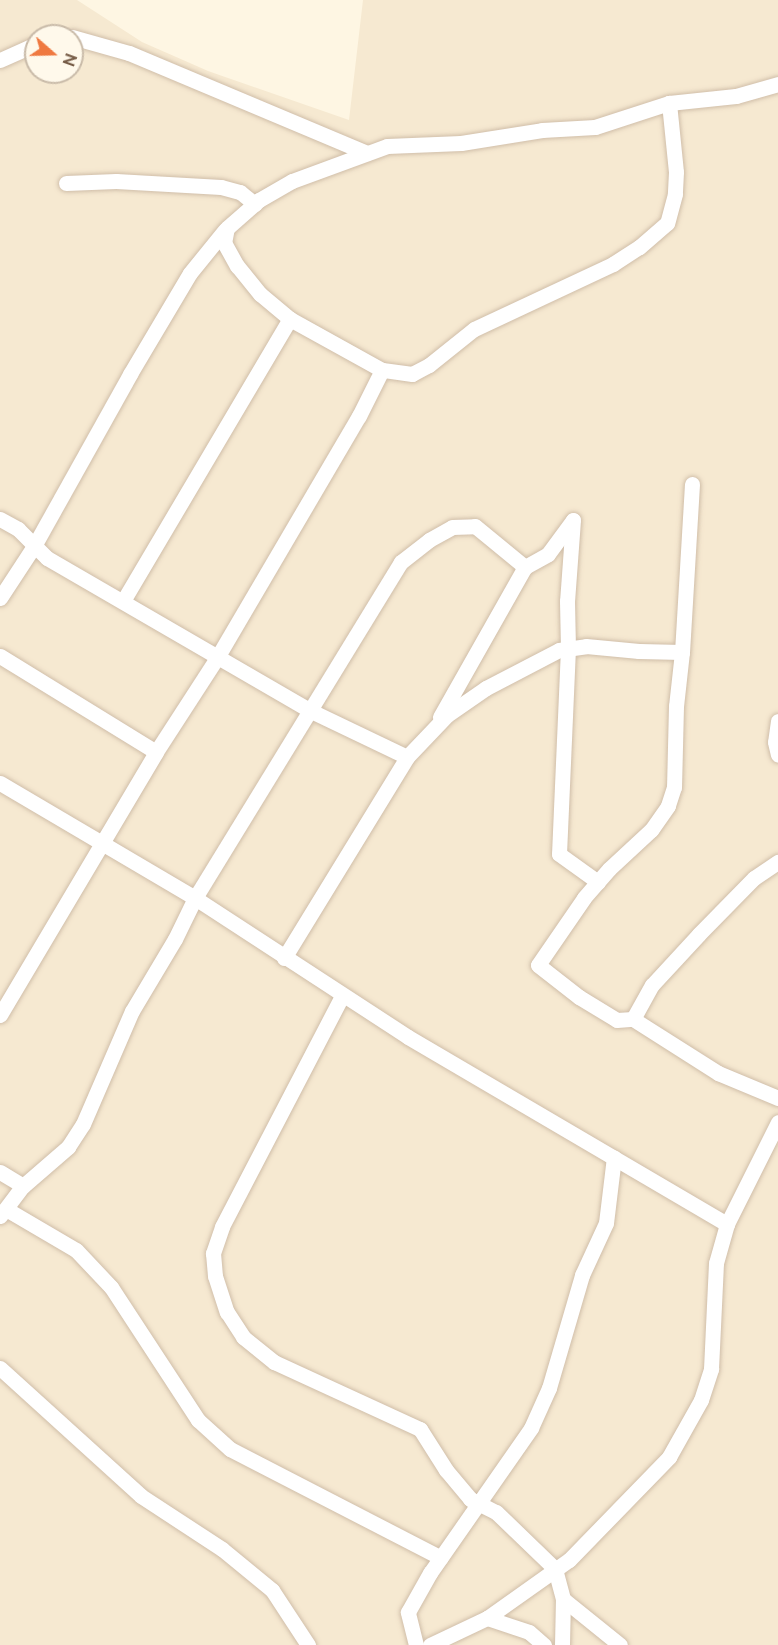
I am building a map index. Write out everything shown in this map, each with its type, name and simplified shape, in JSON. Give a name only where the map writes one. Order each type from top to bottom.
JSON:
[{"type":"street","points":[[84,41],[129,54],[367,153]]},
{"type":"street","points":[[0,60],[24,49]]},
{"type":"street","points":[[0,598],[34,546],[130,374],[190,273],[227,228],[255,204],[292,181],[387,146],[461,143],[542,130],[595,127],[669,104],[736,96],[778,84]]},
{"type":"street","points":[[227,228],[224,243],[237,266],[260,294],[290,319],[382,370],[412,374],[429,365],[474,329],[577,283],[613,264],[667,223],[675,194],[676,172],[669,104]]},
{"type":"street","points":[[66,183],[116,181],[221,187],[240,192],[255,204]]},
{"type":"street","points":[[123,600],[290,319]]},
{"type":"street","points":[[0,1015],[156,752],[218,656],[359,416],[382,370]]},
{"type":"street","points":[[692,484],[682,652],[676,706],[674,787],[668,806],[651,830],[598,882],[538,965],[579,997],[617,1020],[633,1019],[718,1073],[778,1098]]},
{"type":"street","points":[[0,519],[18,529],[48,558],[311,711],[407,757]]},
{"type":"street","points":[[433,729],[525,567],[548,554],[573,520],[567,601],[568,648],[559,854],[598,882]]},
{"type":"street","points":[[441,1558],[230,1449],[198,1420],[111,1287],[83,1258],[53,1234],[3,1213],[23,1186],[68,1147],[82,1124],[132,1011],[175,939],[195,898],[401,562],[429,540],[452,527],[475,526],[525,567]]},
{"type":"street","points":[[284,958],[407,757],[447,715],[486,688],[558,650],[586,646],[682,652]]},
{"type":"street","points":[[0,656],[156,752]]},
{"type":"street","points":[[778,721],[775,742],[778,755]]},
{"type":"street","points":[[2,790],[103,844],[195,898],[342,996],[479,1080],[614,1156],[727,1224]]},
{"type":"street","points":[[633,1019],[652,985],[754,878],[778,862]]},
{"type":"street","points":[[342,996],[222,1227],[213,1253],[215,1276],[227,1312],[243,1337],[274,1362],[420,1429],[446,1470],[470,1499],[496,1512],[555,1569],[563,1599],[562,1645]]},
{"type":"street","points":[[430,1645],[487,1618],[569,1560],[623,1507],[669,1457],[701,1400],[711,1369],[716,1263],[727,1224],[778,1122]]},
{"type":"street","points":[[416,1645],[408,1612],[441,1558],[531,1428],[549,1388],[582,1275],[606,1223],[614,1156]]},
{"type":"street","points":[[0,1172],[23,1186]]},
{"type":"street","points":[[0,1368],[141,1496],[222,1549],[272,1590],[308,1645]]},
{"type":"street","points":[[563,1599],[620,1645]]},
{"type":"street","points":[[487,1618],[529,1632],[544,1645]]},
{"type":"shaded area","points":[[0,0],[77,0],[142,42],[208,71],[349,120],[363,0],[778,0],[778,1645],[0,1645]]}]
